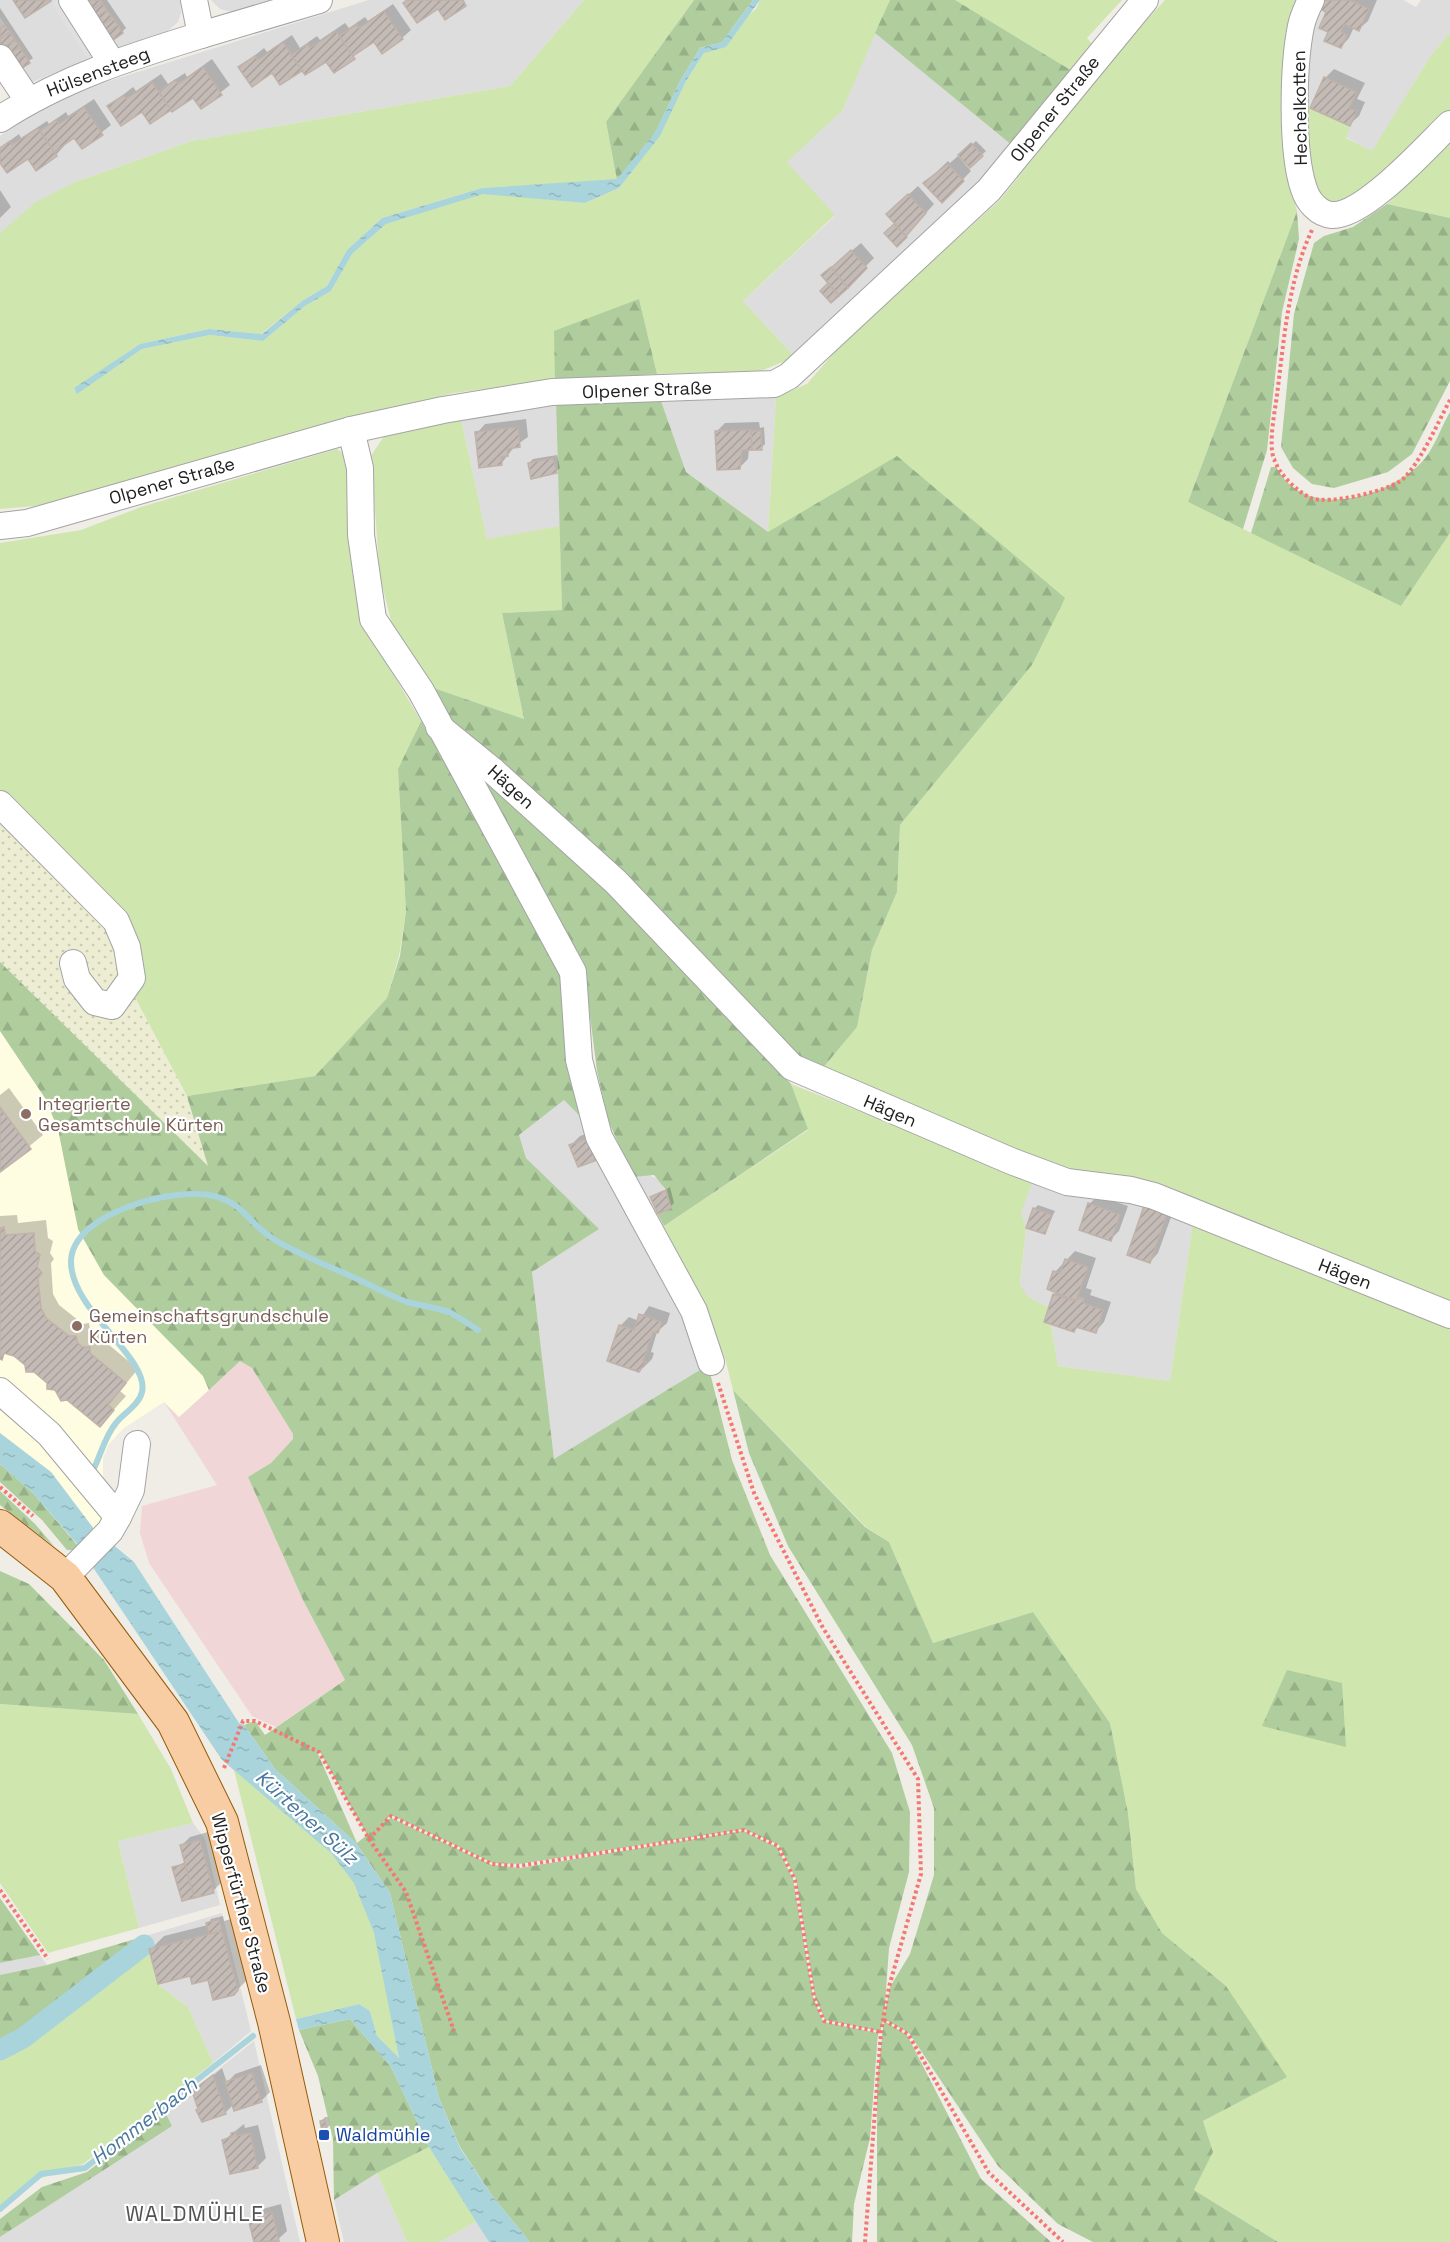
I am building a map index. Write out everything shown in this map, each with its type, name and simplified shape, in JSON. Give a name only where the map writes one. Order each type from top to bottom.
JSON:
[{"type":"main road","name":"Wipperfürther Straße","points":[[0,1526],[70,1572],[173,1722],[222,1822],[274,2022],[323,2242]]},
{"type":"street","points":[[72,0],[112,63]]},
{"type":"street","points":[[195,0],[201,35]]},
{"type":"street","name":"Hülsensteeg","points":[[0,119],[28,100],[112,63],[319,0]]},
{"type":"street","name":"Olpener Straße","points":[[0,526],[27,523],[351,429],[443,410],[552,392],[774,384],[789,376],[988,190],[1146,0]]},
{"type":"street","name":"Hechelkotten","points":[[1311,0],[1301,23],[1298,45],[1297,149],[1304,192],[1320,212]]},
{"type":"street","points":[[0,58],[28,100]]},
{"type":"street","points":[[1320,212],[1333,215],[1361,205],[1450,124]]},
{"type":"street","name":"Hägen","points":[[351,429],[360,468],[361,536],[373,619],[421,691],[573,972],[579,1060],[599,1137],[694,1311],[711,1362]]},
{"type":"street","name":"Hägen","points":[[439,727],[492,770],[616,882],[792,1067],[1011,1161],[1067,1182],[1131,1190],[1154,1197],[1450,1316]]},
{"type":"street","points":[[0,804],[116,921],[127,946],[132,978],[112,1006],[95,1002],[77,979],[73,963]]},
{"type":"street","points":[[0,1391],[49,1434],[114,1519]]},
{"type":"street","points":[[70,1572],[114,1519],[131,1490],[137,1444]]},
{"type":"path","points":[[1320,212],[1307,240],[1288,312],[1273,421],[1273,458],[1288,481],[1312,499],[1358,498],[1402,480],[1430,439],[1450,400]]},
{"type":"path","points":[[711,1362],[754,1493],[823,1628],[918,1779],[921,1874],[880,2032],[865,2242]]},
{"type":"path","points":[[224,1764],[243,1721],[255,1721],[319,1752],[369,1839],[406,1892],[454,2031]]},
{"type":"path","points":[[369,1839],[392,1816],[492,1864],[519,1866],[744,1830],[778,1846],[795,1880],[814,1997],[824,2021],[880,2032]]},
{"type":"path","points":[[0,1890],[48,1959]]},
{"type":"path","points":[[884,2020],[908,2034],[989,2173],[1062,2242]]},
{"type":"shaded area","points":[[0,0],[57,0],[52,4],[88,58],[24,86],[15,73],[30,63],[0,17]]},
{"type":"shaded area","points":[[57,0],[67,0],[100,50],[88,58],[51,4]]},
{"type":"shaded area","points":[[101,0],[180,0],[181,13],[178,22],[165,33],[112,50],[109,43],[123,33]]},
{"type":"shaded area","points":[[211,0],[278,0],[232,12],[220,9]]},
{"type":"shaded area","points":[[369,0],[584,0],[510,86],[192,141],[75,182],[0,233],[0,136],[30,115],[60,100],[112,80]]},
{"type":"shaded area","points":[[1321,0],[1403,0],[1416,7],[1421,0],[1450,0],[1450,32],[1430,57],[1372,152],[1346,137],[1351,126],[1307,106],[1307,47]]},
{"type":"shaded area","points":[[875,33],[1013,146],[982,184],[795,357],[743,301],[835,216],[786,162],[842,111]]},
{"type":"shaded area","points":[[776,397],[768,532],[686,472],[661,401]]},
{"type":"shaded area","points":[[556,401],[560,526],[487,540],[460,414]]},
{"type":"shaded area","name":"Gemeinschaftsgrundschule Kürten","points":[[0,1031],[45,1098],[58,1129],[80,1234],[104,1275],[203,1376],[209,1390],[179,1417],[164,1402],[124,1428],[109,1444],[103,1458],[103,1482],[118,1503],[94,1529],[51,1472],[0,1433]]},
{"type":"shaded area","points":[[564,1099],[590,1126],[708,1365],[554,1460],[532,1272],[598,1229],[526,1158],[519,1135]]},
{"type":"shaded area","points":[[648,1175],[660,1180],[669,1199],[671,1208],[658,1215],[633,1177]]},
{"type":"shaded area","points":[[1033,1180],[1113,1194],[1193,1222],[1170,1381],[1058,1366],[1051,1325],[1044,1322],[1022,1290],[1020,1282],[1026,1229],[1020,1213]]},
{"type":"shaded area","points":[[240,1361],[252,1368],[293,1434],[293,1439],[271,1463],[248,1477],[303,1600],[345,1680],[276,1727],[252,1716],[149,1563],[140,1533],[142,1506],[217,1485],[164,1402],[179,1417]]},
{"type":"shaded area","points":[[193,1823],[205,1839],[220,1905],[139,1928],[118,1841]]},
{"type":"shaded area","points":[[222,1913],[251,2031],[213,2063],[188,2007],[159,1985],[150,1950],[146,1952],[142,1937]]},
{"type":"shaded area","points":[[40,1955],[47,1965],[0,1975],[0,1963]]},
{"type":"shaded area","points":[[254,2041],[300,2242],[0,2242],[0,2237],[171,2125],[165,2112]]},
{"type":"shaded area","points":[[377,2173],[407,2242],[344,2242],[334,2200]]},
{"type":"shaded area","points":[[477,2221],[489,2242],[440,2242]]},
{"type":"green space","points":[[584,0],[694,0],[606,122],[617,180],[482,188],[382,218],[347,250],[327,286],[302,301],[261,334],[209,329],[140,344],[74,389],[78,393],[142,349],[210,335],[263,341],[305,306],[331,291],[352,254],[386,224],[483,193],[585,203],[619,188],[704,53],[756,9],[760,0],[890,0],[842,111],[787,162],[835,215],[743,301],[795,357],[761,371],[657,374],[639,299],[555,380],[454,393],[347,418],[75,497],[35,506],[0,509],[0,233],[36,202],[75,182],[192,141],[510,86]]},
{"type":"green space","points":[[694,0],[753,0],[722,42],[700,48],[680,81],[655,133],[617,180],[606,122]]},
{"type":"green space","points":[[890,0],[955,0],[1074,72],[1013,146],[875,33]]},
{"type":"green space","points":[[955,0],[1122,0],[1087,38],[1094,46],[1074,72]]},
{"type":"green space","points":[[1165,0],[1299,0],[1287,171],[1297,211],[1188,502],[1401,606],[1450,533],[1450,1301],[1199,1206],[1056,1169],[817,1075],[857,1027],[872,950],[897,892],[900,825],[1032,665],[768,532],[776,397],[807,384],[845,340],[1000,200],[1132,36]]},
{"type":"green space","points":[[1450,32],[1450,111],[1367,188],[1349,201],[1328,203],[1319,192],[1310,169],[1307,146],[1307,106],[1351,126],[1346,138],[1372,151],[1430,57]]},
{"type":"green space","points":[[1450,144],[1450,218],[1387,204]]},
{"type":"green space","points":[[1387,204],[1450,218],[1450,381],[1412,454],[1388,472],[1334,488],[1312,484],[1293,468],[1281,447],[1294,314],[1314,243],[1324,236],[1353,227]]},
{"type":"green space","points":[[1297,211],[1299,239],[1282,312],[1267,450],[1243,529],[1188,502]]},
{"type":"green space","points":[[639,299],[657,374],[555,380],[554,331]]},
{"type":"green space","points":[[556,401],[661,401],[686,472],[768,532],[897,456],[1065,598],[1032,665],[900,825],[897,892],[872,950],[857,1027],[817,1075],[434,705],[422,684],[524,719],[502,613],[562,610]]},
{"type":"green space","points":[[1450,412],[1450,533],[1401,606],[1251,533],[1271,467],[1276,467],[1289,484],[1306,494],[1325,499],[1345,499],[1366,495],[1386,487],[1420,464],[1433,446]]},
{"type":"green space","points":[[460,414],[487,539],[560,526],[562,610],[502,613],[524,719],[422,684],[396,640],[380,577],[371,456],[384,436]]},
{"type":"green space","points":[[337,449],[353,460],[377,647],[421,721],[398,769],[406,911],[399,956],[387,998],[315,1076],[187,1096],[137,1001],[121,928],[106,899],[0,791],[0,543],[81,530],[141,507]]},
{"type":"green space","points":[[421,721],[555,945],[590,1126],[564,1100],[519,1135],[526,1158],[599,1229],[532,1272],[554,1459],[708,1365],[732,1460],[770,1555],[892,1753],[910,1812],[909,1872],[889,1948],[884,2018],[890,1987],[910,1954],[934,1875],[934,1808],[912,1745],[788,1546],[749,1453],[733,1390],[865,1527],[889,1542],[933,1643],[1033,1612],[1110,1723],[1128,1813],[1136,1889],[1162,1933],[1226,1986],[1287,2077],[1203,2121],[1213,2152],[1194,2190],[1278,2242],[1093,2242],[1058,2224],[998,2166],[909,2033],[884,2019],[880,2031],[825,2020],[815,1996],[796,1879],[779,1845],[744,1829],[519,1864],[493,1863],[391,1815],[382,1823],[391,1818],[492,1865],[520,1868],[743,1831],[777,1847],[793,1879],[813,1997],[823,2022],[878,2033],[870,2138],[854,2204],[852,2242],[530,2242],[493,2197],[460,2147],[439,2098],[390,1893],[356,1843],[275,1769],[244,1725],[255,1721],[265,1735],[345,1680],[303,1600],[248,1477],[271,1463],[293,1439],[293,1434],[252,1368],[240,1361],[209,1390],[203,1376],[104,1275],[78,1229],[58,1129],[45,1098],[0,1031],[0,962],[208,1166],[187,1096],[315,1076],[387,998],[400,956],[406,911],[398,769]],"holes":[[[320,1752],[367,1835],[357,1843],[318,1754]]]},
{"type":"green space","points":[[459,748],[685,961],[791,1084],[808,1129],[664,1226],[658,1215],[671,1208],[666,1190],[654,1175],[633,1177],[608,1120],[597,1071],[583,961]]},
{"type":"green space","points":[[0,791],[106,899],[121,928],[137,1001],[187,1096],[209,1167],[0,962]]},
{"type":"green space","points":[[791,1084],[1033,1180],[1021,1213],[1026,1229],[1020,1282],[1024,1292],[1049,1307],[1044,1322],[1051,1325],[1058,1366],[1170,1381],[1193,1222],[1450,1319],[1450,2242],[1278,2242],[1194,2190],[1213,2152],[1203,2121],[1286,2077],[1226,1986],[1162,1933],[1136,1889],[1128,1813],[1110,1723],[1033,1612],[933,1643],[889,1542],[866,1527],[733,1390],[725,1358],[664,1226],[808,1130]]},
{"type":"green space","points":[[0,1464],[33,1493],[78,1546],[74,1550],[67,1550],[42,1520],[0,1482]]},
{"type":"green space","points":[[0,1491],[35,1524],[54,1546],[0,1505]]},
{"type":"green space","points":[[0,1571],[29,1584],[104,1660],[138,1714],[0,1704]]},
{"type":"green space","points":[[1287,1670],[1342,1683],[1346,1747],[1262,1726]]},
{"type":"green space","points":[[0,1704],[138,1714],[171,1769],[193,1823],[118,1841],[139,1928],[48,1953],[0,1883]]},
{"type":"green space","points":[[234,1770],[315,1837],[354,1882],[371,1922],[377,1945],[399,2059],[377,2036],[370,2011],[359,2004],[296,2019]]},
{"type":"green space","points":[[0,1898],[40,1955],[0,1963]]},
{"type":"green space","points":[[142,1937],[20,2033],[0,2043],[0,1975],[47,1965]]},
{"type":"green space","points":[[150,1949],[159,1985],[188,2007],[213,2063],[83,2164],[38,2179],[0,2208],[0,2057],[27,2043]]},
{"type":"green space","points":[[350,2019],[391,2067],[429,2147],[377,2173],[334,2200],[333,2139],[318,2076],[299,2030]]},
{"type":"green space","points":[[884,2021],[907,2035],[981,2179],[1051,2242],[877,2242],[877,2080]]},
{"type":"green space","points":[[165,2112],[172,2126],[0,2237],[0,2219],[42,2187],[87,2172]]},
{"type":"green space","points":[[429,2147],[477,2221],[440,2242],[407,2242],[377,2173]]},
{"type":"water","points":[[753,0],[760,0],[726,47],[704,53],[685,83],[660,136],[619,188],[585,203],[483,194],[386,224],[352,254],[331,291],[305,306],[263,341],[210,335],[142,349],[77,394],[74,388],[140,344],[209,329],[262,334],[302,301],[327,286],[347,250],[382,218],[482,188],[617,179],[655,133],[680,81],[700,48],[722,42]]},
{"type":"water","name":"Kürtener Sülz","points":[[0,1433],[51,1472],[94,1529],[134,1562],[239,1723],[244,1725],[275,1769],[356,1843],[390,1893],[439,2098],[460,2148],[493,2197],[530,2242],[489,2242],[429,2147],[391,2067],[350,2019],[299,2030],[296,2019],[359,2004],[370,2011],[377,2036],[399,2058],[374,1933],[354,1883],[331,1853],[222,1760],[78,1545],[33,1493],[0,1464]]},
{"type":"building","points":[[13,0],[51,0],[51,1],[25,18]]},
{"type":"building","points":[[90,0],[100,0],[102,3],[88,12],[83,5]]},
{"type":"building","points":[[407,0],[463,0],[466,6],[445,20],[438,9],[417,23],[403,3]]},
{"type":"building","points":[[1324,0],[1349,0],[1369,9],[1359,31],[1344,24],[1341,32],[1347,35],[1341,48],[1324,41],[1328,32],[1319,28],[1326,12],[1320,9]]},
{"type":"building","points":[[102,3],[107,10],[93,20],[88,12]]},
{"type":"building","points":[[107,10],[113,18],[98,28],[93,20]]},
{"type":"building","points":[[384,11],[403,39],[382,54],[374,42],[353,56],[339,36],[356,25],[359,28]]},
{"type":"building","points":[[113,18],[118,25],[104,35],[98,28]]},
{"type":"building","points":[[5,25],[10,32],[0,39],[0,28]]},
{"type":"building","points":[[118,25],[123,33],[109,43],[104,35]]},
{"type":"building","points":[[336,31],[355,59],[334,73],[326,62],[305,75],[291,55],[308,44],[310,48]]},
{"type":"building","points":[[10,32],[15,40],[1,49],[0,39]]},
{"type":"building","points":[[15,40],[20,47],[6,57],[1,49]]},
{"type":"building","points":[[283,42],[302,71],[280,85],[272,73],[252,87],[238,67],[255,56],[258,60]]},
{"type":"building","points":[[20,47],[25,55],[11,65],[6,57]]},
{"type":"building","points":[[25,55],[30,63],[16,72],[11,65]]},
{"type":"building","points":[[203,67],[222,95],[201,109],[193,98],[172,112],[159,92],[175,80],[178,84]]},
{"type":"building","points":[[1324,77],[1357,92],[1349,108],[1357,111],[1350,126],[1310,108]]},
{"type":"building","points":[[152,82],[171,110],[150,124],[142,112],[121,126],[107,106],[124,95],[126,99]]},
{"type":"building","points":[[84,107],[103,135],[82,149],[74,138],[54,152],[40,131],[56,120],[59,124]]},
{"type":"building","points":[[38,128],[57,156],[36,171],[28,159],[7,173],[0,163],[0,148],[10,141],[12,145]]},
{"type":"building","points":[[971,143],[983,156],[970,168],[958,155]]},
{"type":"building","points":[[948,164],[964,181],[942,203],[923,183]]},
{"type":"building","points":[[908,194],[926,213],[906,236],[886,214]]},
{"type":"building","points":[[894,224],[907,237],[897,247],[884,233]]},
{"type":"building","points":[[851,250],[867,268],[848,288],[831,268]]},
{"type":"building","points":[[831,267],[848,288],[839,296],[821,275]]},
{"type":"building","points":[[828,283],[839,296],[831,303],[820,291]]},
{"type":"building","points":[[518,427],[520,447],[507,449],[508,456],[501,457],[502,465],[479,468],[475,432]]},
{"type":"building","points":[[751,430],[752,450],[742,450],[740,469],[717,470],[715,431]]},
{"type":"building","points":[[751,431],[761,431],[762,450],[752,450]]},
{"type":"building","points":[[553,458],[557,473],[531,479],[528,463]]},
{"type":"building","points":[[0,1107],[31,1149],[0,1172]]},
{"type":"building","points":[[589,1138],[597,1160],[578,1167],[569,1145]]},
{"type":"building","points":[[666,1190],[671,1208],[658,1214],[650,1197]]},
{"type":"building","points":[[1088,1203],[1120,1215],[1111,1241],[1079,1230]]},
{"type":"building","points":[[1144,1206],[1167,1214],[1150,1263],[1127,1255]]},
{"type":"building","points":[[1033,1208],[1052,1215],[1045,1234],[1026,1228]]},
{"type":"building","points":[[4,1227],[5,1235],[34,1233],[35,1251],[40,1255],[37,1267],[42,1273],[38,1278],[41,1308],[46,1318],[69,1336],[76,1336],[82,1347],[90,1347],[90,1353],[126,1383],[108,1405],[114,1410],[100,1427],[67,1400],[61,1401],[55,1390],[47,1389],[47,1383],[34,1372],[26,1372],[25,1365],[14,1356],[4,1353],[2,1360],[0,1359],[0,1228]]},
{"type":"building","points":[[1065,1259],[1088,1267],[1076,1301],[1047,1289],[1053,1271],[1060,1273]]},
{"type":"building","points":[[1053,1294],[1076,1301],[1078,1297],[1084,1298],[1083,1303],[1103,1310],[1096,1333],[1076,1327],[1074,1332],[1044,1322]]},
{"type":"building","points":[[639,1314],[662,1322],[658,1333],[653,1332],[643,1361],[646,1362],[639,1372],[607,1361],[619,1325],[634,1330]]},
{"type":"building","points":[[200,1840],[214,1893],[194,1898],[180,1845]]},
{"type":"building","points":[[185,1864],[194,1898],[182,1901],[172,1867]]},
{"type":"building","points":[[219,1919],[222,1931],[209,1934],[206,1923]]},
{"type":"building","points":[[222,1931],[238,1990],[234,1995],[213,2000],[208,1980],[192,1984],[190,1976],[158,1984],[149,1949]]},
{"type":"building","points":[[252,2073],[262,2102],[234,2111],[225,2082]]},
{"type":"building","points":[[213,2075],[226,2114],[202,2122],[196,2110],[198,2109],[192,2091]]},
{"type":"building","points":[[325,2120],[327,2130],[322,2131],[320,2121]]},
{"type":"building","points":[[236,2132],[236,2136],[250,2133],[258,2168],[230,2174],[222,2140],[232,2137],[231,2133]]},
{"type":"building","points":[[272,2212],[279,2241],[254,2242],[248,2218]]},
{"type":"waterway","points":[[92,1472],[112,1428],[140,1397],[141,1379],[134,1364],[83,1297],[74,1279],[71,1261],[76,1244],[88,1229],[106,1217],[128,1207],[175,1195],[197,1194],[224,1199],[240,1209],[272,1238],[291,1249],[407,1302],[451,1313],[478,1330]]},
{"type":"waterway","points":[[0,2050],[23,2038],[144,1945]]},
{"type":"waterway","name":"Hommerbach","points":[[0,2209],[41,2174],[85,2168],[253,2036]]},
{"type":"place","name":"Integrierte Gesamtschule Kürten","points":[[26,1114]]},
{"type":"place","name":"Gemeinschaftsgrundschule Kürten","points":[[77,1326]]},
{"type":"place","name":"Waldmühle","points":[[324,2135]]},
{"type":"district","name":"WALDMÜHLE","points":[[195,2214]]}]
